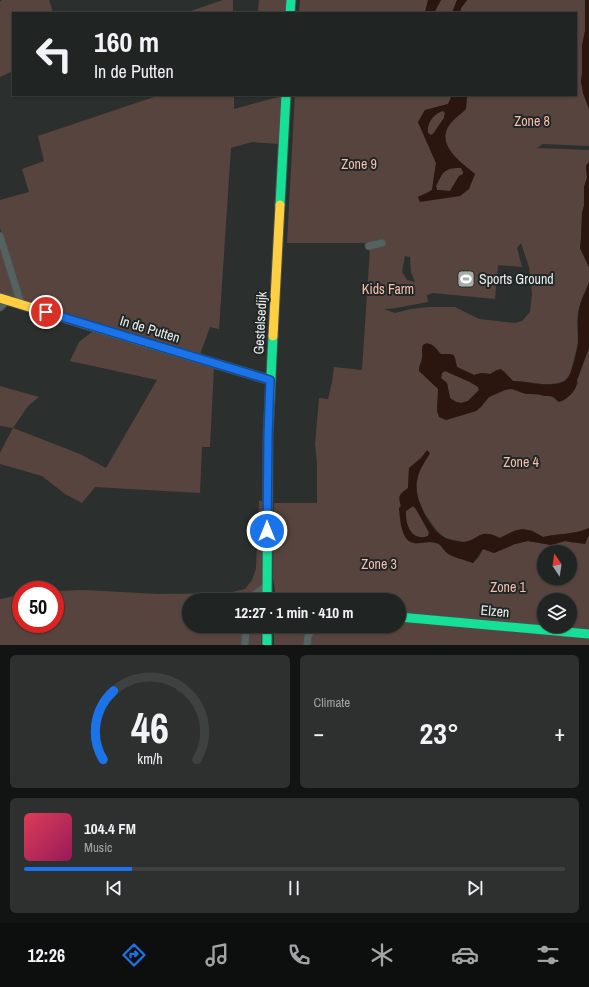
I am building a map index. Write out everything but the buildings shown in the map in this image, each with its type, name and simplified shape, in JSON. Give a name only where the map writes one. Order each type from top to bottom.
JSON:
[{"type":"main road","points":[[290,12],[291,0]]},
{"type":"main road","name":"Gestelsedijk","points":[[267,593],[267,473],[270,380],[286,96]]},
{"type":"main road","name":"In de Putten","points":[[3,299],[270,380]]},
{"type":"main road","name":"Elzen","points":[[406,618],[589,634]]},
{"type":"main road","points":[[267,633],[267,645]]},
{"type":"street","points":[[0,236],[21,304]]},
{"type":"street","points":[[369,246],[382,243]]},
{"type":"street","name":"In de Putten","points":[[0,307],[3,299]]},
{"type":"street","points":[[245,645],[246,633]]},
{"type":"street","points":[[307,645],[310,633]]},
{"type":"green space","points":[[2,0],[49,0],[53,12],[12,12],[12,71],[0,77],[0,2]]},
{"type":"green space","points":[[223,0],[233,0],[233,12],[188,12]]},
{"type":"green space","points":[[259,0],[287,0],[286,12],[258,12]]},
{"type":"green space","points":[[300,0],[428,0],[425,12],[299,12]]},
{"type":"green space","points":[[441,0],[457,0],[452,12],[435,12]]},
{"type":"green space","points":[[467,0],[585,0],[585,31],[582,46],[581,81],[583,93],[589,109],[589,146],[543,144],[537,148],[589,150],[589,162],[586,166],[587,178],[584,187],[584,206],[582,213],[580,248],[589,267],[589,282],[578,312],[578,343],[570,375],[564,381],[545,384],[513,381],[504,371],[497,370],[490,374],[481,373],[474,375],[457,367],[455,357],[450,354],[440,354],[437,349],[427,343],[423,345],[419,371],[438,387],[439,396],[437,404],[446,420],[476,411],[489,397],[512,388],[522,393],[549,396],[555,398],[557,401],[564,400],[578,383],[577,380],[589,348],[589,528],[578,532],[543,537],[531,530],[506,535],[500,538],[480,535],[473,540],[464,542],[445,538],[437,531],[425,514],[417,497],[416,482],[421,468],[421,458],[409,468],[408,488],[400,496],[401,507],[399,509],[415,544],[429,542],[439,544],[448,554],[473,563],[479,557],[483,549],[494,553],[515,544],[528,541],[551,545],[565,541],[574,543],[587,538],[589,535],[589,631],[577,630],[577,593],[537,593],[537,626],[406,615],[406,593],[275,593],[273,578],[274,503],[317,503],[317,462],[315,444],[319,398],[328,399],[334,367],[362,370],[370,250],[368,243],[287,243],[295,96],[452,96],[448,104],[425,110],[418,122],[436,163],[432,190],[418,197],[460,196],[475,174],[452,154],[448,147],[445,134],[450,124],[466,109],[467,96],[577,96],[577,12],[460,12],[461,8]],"holes":[[[521,243],[529,267],[532,294],[530,312],[522,321],[515,323],[479,319],[455,307],[429,307],[395,313],[384,309],[428,302],[427,295],[433,293],[495,299],[498,265],[522,267],[517,248]],[[405,256],[410,257],[411,272],[415,282],[407,280],[402,272]]]},
{"type":"green space","points":[[157,96],[234,96],[234,109],[282,96],[279,144],[252,142],[231,148],[219,329],[210,327],[199,357],[25,303],[21,298],[0,228],[0,200],[29,192],[22,169],[44,161],[38,136]]},
{"type":"green space","points":[[443,111],[445,114],[444,118],[431,135],[428,133],[428,126],[431,119]]},
{"type":"green space","points":[[456,168],[461,168],[463,174],[459,176],[450,191],[437,190],[436,186],[443,173]]},
{"type":"green space","points":[[0,242],[18,300],[0,295]]},
{"type":"green space","points":[[96,329],[214,366],[210,447],[202,447],[200,493],[95,487],[82,503],[65,494],[42,476],[0,464],[0,453],[13,428],[80,454],[106,468],[157,380],[70,361],[79,342]]},
{"type":"green space","points":[[445,371],[470,382],[478,387],[479,390],[468,401],[461,403],[456,402],[450,398],[447,383],[441,378],[442,373]]},
{"type":"green space","points":[[0,386],[39,397],[28,406],[13,428],[0,426]]},
{"type":"green space","points":[[259,501],[263,501],[263,583],[254,593],[228,593],[245,589],[252,580],[256,569]]},
{"type":"green space","points":[[413,506],[429,533],[428,536],[417,536],[410,531],[406,511]]},
{"type":"green space","points":[[84,590],[158,594],[182,594],[182,633],[243,633],[242,645],[0,645],[0,599],[12,597],[12,633],[64,633],[64,591]]},
{"type":"green space","points":[[406,621],[589,637],[589,645],[310,645],[313,633],[406,633]]},
{"type":"green space","points":[[248,633],[261,633],[261,645],[248,645]]},
{"type":"green space","points":[[274,633],[307,633],[304,645],[274,645]]},
{"type":"shaded area","points":[[428,0],[441,0],[435,12],[425,12]]},
{"type":"shaded area","points":[[457,0],[467,0],[461,8],[460,12],[452,12]]},
{"type":"shaded area","points":[[585,0],[589,0],[589,109],[583,93],[581,81],[582,46],[585,31]]},
{"type":"shaded area","points":[[452,96],[467,96],[466,109],[450,124],[445,134],[448,147],[452,154],[475,174],[469,189],[460,196],[420,202],[418,197],[432,190],[436,163],[418,122],[425,110],[448,104]],"holes":[[[440,112],[445,112],[444,118],[433,134],[431,135],[428,133],[428,126],[431,119]],[[461,168],[463,174],[459,176],[450,191],[437,190],[436,186],[445,171]]]},
{"type":"shaded area","points":[[589,162],[589,267],[580,248],[582,213],[584,206],[584,187],[587,178],[586,166]]},
{"type":"shaded area","points":[[589,282],[589,348],[577,380],[576,387],[568,397],[559,402],[552,396],[526,394],[512,389],[504,390],[489,397],[476,411],[446,420],[439,417],[437,411],[438,389],[419,371],[422,360],[423,345],[431,344],[441,354],[454,355],[457,367],[474,375],[481,373],[490,374],[501,369],[513,381],[547,385],[560,383],[568,378],[574,362],[578,345],[578,318],[580,306]],"holes":[[[445,371],[478,387],[479,390],[468,401],[461,403],[456,402],[450,398],[447,383],[441,378],[442,373]]]},
{"type":"shaded area","points":[[427,450],[430,453],[418,477],[417,494],[429,522],[439,534],[445,538],[459,542],[466,542],[485,534],[500,538],[523,529],[532,531],[543,537],[578,532],[589,528],[589,535],[585,544],[565,541],[551,545],[528,541],[515,544],[494,553],[483,549],[473,563],[450,555],[436,543],[412,543],[408,540],[402,530],[399,513],[399,508],[401,506],[401,494],[408,488],[409,468],[421,458]],"holes":[[[413,506],[429,532],[428,536],[422,537],[413,534],[408,526],[406,511]]]},
{"type":"traffic: fast","points":[[290,12],[291,0]]},
{"type":"traffic: fast","points":[[280,205],[286,96]]},
{"type":"traffic: fast","points":[[267,593],[268,436],[273,336]]},
{"type":"traffic: fast","points":[[147,343],[270,380]]},
{"type":"traffic: fast","points":[[406,618],[589,634]]},
{"type":"traffic: fast","points":[[267,633],[267,645]]},
{"type":"traffic: slow","points":[[273,336],[280,205]]},
{"type":"traffic: slow","points":[[0,298],[147,343]]},
{"type":"place","name":"Sports Ground","points":[[466,279]]},
{"type":"route","points":[[46,312],[270,380],[267,531]]},
{"type":"park label","name":"Zone 8","points":[[532,121]]},
{"type":"park label","name":"Zone 9","points":[[359,164]]},
{"type":"park label","name":"Kids Farm","points":[[388,289]]},
{"type":"park label","name":"Zone 4","points":[[521,462]]},
{"type":"park label","name":"Zone 3","points":[[379,564]]},
{"type":"park label","name":"Zone 1","points":[[508,587]]}]
